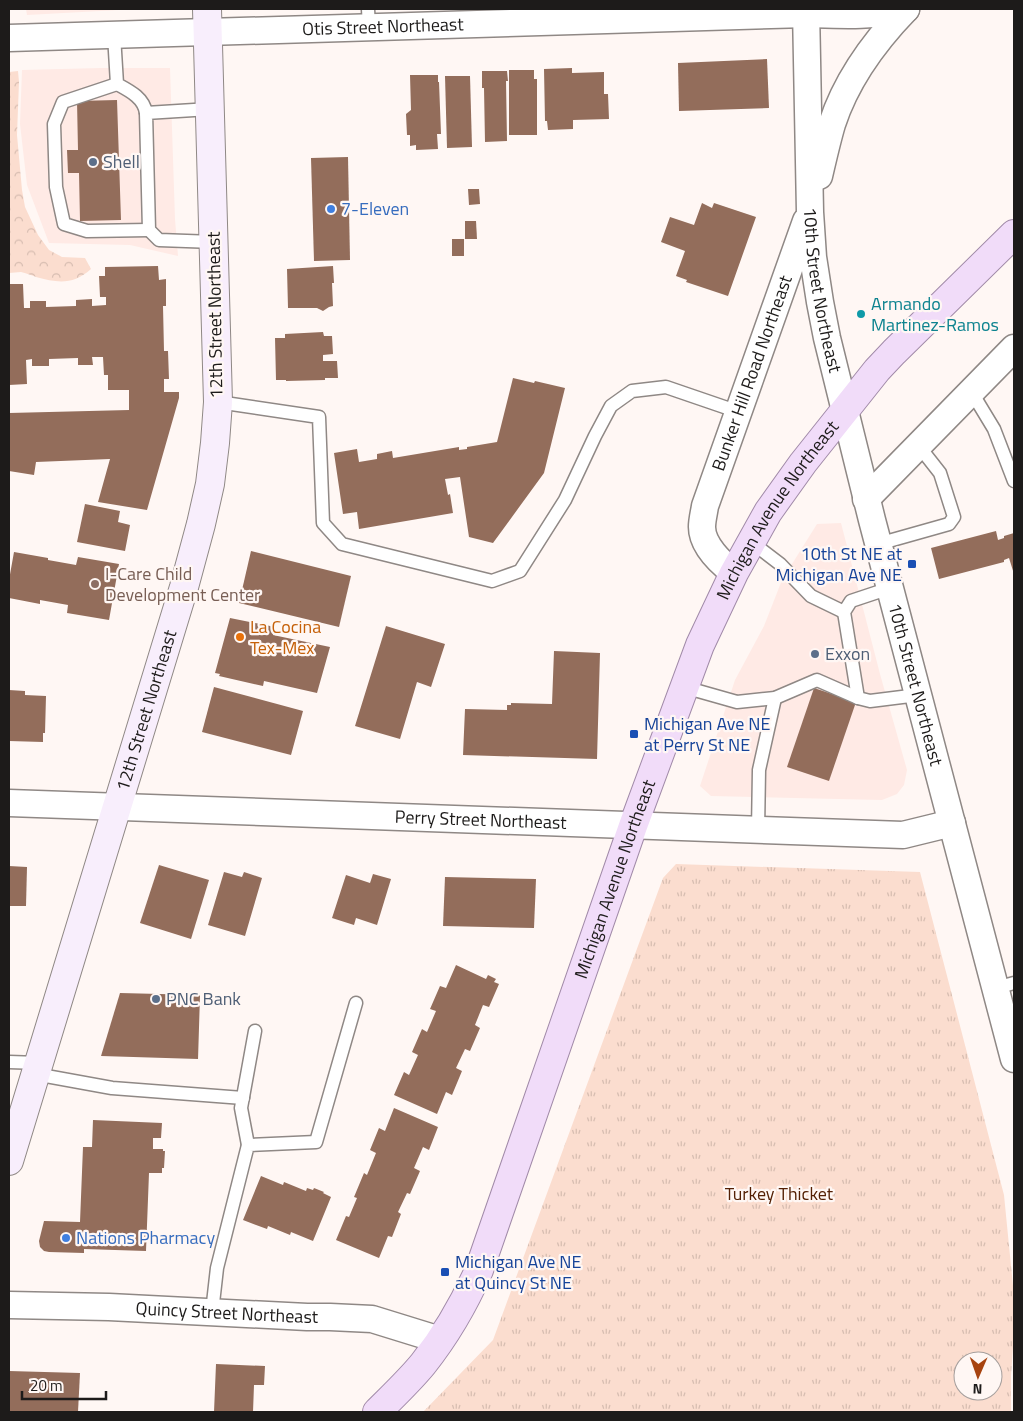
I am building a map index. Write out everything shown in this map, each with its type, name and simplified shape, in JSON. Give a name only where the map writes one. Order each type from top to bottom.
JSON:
[{"type":"main road","name":"Michigan Avenue Northeast","points":[[377,1412],[423,1363],[440,1340],[466,1297],[485,1255],[633,826],[684,687],[700,645],[750,541],[785,487],[894,352],[1014,234]]},
{"type":"street","name":"Otis Street Northeast","points":[[9,38],[114,34],[208,20],[806,12],[862,16],[906,9]]},
{"type":"street","name":"Bunker Hill Road Northeast","points":[[734,573],[719,561],[708,546],[702,528],[705,506],[810,212],[832,123],[841,102],[865,59],[890,26],[906,9]]},
{"type":"street","name":"10th Street Northeast","points":[[806,12],[810,212],[813,256],[827,338],[866,498],[952,823],[1005,986],[1014,1059]]},
{"type":"street","name":"12th Street Northeast","points":[[9,1162],[175,618],[210,484],[218,402],[208,20]]},
{"type":"street","points":[[866,498],[1014,348]]},
{"type":"street","name":"Perry Street Northeast","points":[[9,803],[902,835],[952,823]]},
{"type":"street","name":"Quincy Street Northeast","points":[[9,1305],[109,1307],[307,1318],[372,1319],[440,1340]]},
{"type":"lane","points":[[114,34],[118,84]]},
{"type":"lane","points":[[149,230],[88,231],[64,224],[56,186],[54,124],[63,102],[118,84],[133,93],[145,106],[146,113],[149,230],[159,240],[214,242]]},
{"type":"lane","points":[[146,113],[210,109]]},
{"type":"lane","points":[[218,402],[319,417],[323,523],[342,544],[492,582],[520,571],[565,500],[611,406],[632,391],[666,387],[738,412]]},
{"type":"lane","points":[[971,391],[994,429],[1014,480]]},
{"type":"lane","points":[[878,544],[949,524],[954,517],[940,472],[918,445]]},
{"type":"lane","points":[[750,541],[780,564],[812,596],[844,612]]},
{"type":"lane","points":[[858,698],[844,612],[851,602],[890,588]]},
{"type":"lane","points":[[684,687],[737,702],[775,698],[817,680],[858,698],[870,701],[918,695]]},
{"type":"lane","points":[[758,830],[759,770],[775,698]]},
{"type":"lane","points":[[248,1145],[316,1142],[356,1003]]},
{"type":"lane","points":[[212,1312],[216,1268],[248,1145],[241,1108],[256,1032]]},
{"type":"lane","points":[[9,1062],[112,1088],[243,1098]]},
{"type":"shaded area","points":[[26,9],[137,9],[27,15]]},
{"type":"shaded area","points":[[170,68],[178,256],[130,245],[49,243],[27,185],[20,124],[22,70]]},
{"type":"shaded area","points":[[841,523],[907,770],[904,785],[897,794],[882,800],[711,796],[700,786],[735,680],[764,626],[782,580],[817,524]]},
{"type":"green space","points":[[18,71],[17,135],[25,207],[38,235],[49,250],[62,257],[85,258],[91,269],[78,278],[71,280],[51,281],[21,272],[9,273],[9,72]]},
{"type":"green space","name":"Turkey Thicket","points":[[676,864],[920,872],[1004,1195],[1014,1296],[1011,1412],[423,1412],[493,1340],[663,878]]},
{"type":"building","points":[[767,59],[769,108],[679,111],[678,63]]},
{"type":"building","points":[[572,68],[572,73],[604,72],[604,94],[608,94],[609,119],[573,120],[573,129],[548,130],[547,121],[545,121],[544,69]]},
{"type":"building","points":[[509,70],[534,70],[534,79],[537,79],[537,135],[509,135]]},
{"type":"building","points":[[482,71],[507,71],[507,141],[485,142]]},
{"type":"building","points":[[410,75],[438,75],[441,134],[437,134],[438,149],[416,150],[416,145],[410,146],[410,135],[407,135],[406,114],[411,110]]},
{"type":"building","points":[[445,76],[470,76],[472,147],[447,148]]},
{"type":"building","name":"Shell","points":[[117,100],[121,220],[80,221],[79,173],[68,173],[67,150],[78,150],[77,101]]},
{"type":"building","name":"7-Eleven","points":[[348,157],[350,260],[314,261],[311,158]]},
{"type":"building","points":[[468,189],[479,189],[480,204],[469,205]]},
{"type":"building","points":[[702,203],[712,208],[714,203],[756,217],[728,296],[686,282],[687,280],[676,276],[685,251],[661,242],[670,217],[694,225]]},
{"type":"building","points":[[465,221],[476,221],[477,239],[465,239]]},
{"type":"building","points":[[452,239],[464,239],[464,256],[452,256]]},
{"type":"building","points":[[158,266],[159,280],[166,279],[166,306],[163,306],[164,351],[168,351],[169,379],[164,379],[164,392],[179,392],[179,398],[147,510],[98,502],[110,459],[36,462],[34,475],[9,471],[9,413],[129,410],[129,390],[108,390],[108,375],[104,375],[103,357],[92,357],[93,365],[78,365],[78,358],[49,359],[49,366],[32,366],[32,359],[26,360],[27,384],[9,385],[9,284],[23,284],[24,308],[30,308],[30,301],[46,301],[46,307],[76,306],[76,300],[92,299],[92,306],[106,305],[106,297],[100,297],[99,276],[105,276],[105,267]]},
{"type":"building","points":[[333,266],[333,306],[323,311],[317,308],[288,308],[287,269]]},
{"type":"building","points":[[323,332],[324,336],[332,336],[333,354],[323,355],[323,361],[337,361],[338,378],[325,378],[325,380],[276,380],[275,338],[285,338],[285,334]]},
{"type":"building","points":[[513,378],[565,388],[544,473],[493,543],[469,537],[460,477],[445,479],[453,513],[359,529],[357,512],[343,514],[334,453],[357,449],[359,462],[377,459],[377,454],[392,451],[393,458],[459,447],[459,450],[467,449],[467,447],[497,442]]},
{"type":"building","points":[[85,504],[120,511],[118,522],[130,525],[125,551],[77,542]]},
{"type":"building","points":[[996,531],[998,540],[1014,533],[1014,574],[1009,558],[1004,560],[1004,562],[939,579],[931,548]]},
{"type":"building","points":[[251,551],[351,576],[339,627],[239,603]]},
{"type":"building","points":[[14,552],[76,565],[78,557],[119,564],[109,620],[67,613],[68,605],[40,600],[40,604],[9,598],[9,580]]},
{"type":"building","points":[[230,618],[275,627],[273,635],[330,647],[317,693],[264,681],[263,686],[219,676],[220,674],[215,673]]},
{"type":"building","points":[[386,626],[445,644],[431,687],[417,682],[400,739],[355,726]]},
{"type":"building","points":[[554,651],[600,653],[597,759],[463,755],[465,709],[507,710],[507,705],[511,705],[511,703],[552,704]]},
{"type":"building","points":[[214,687],[303,711],[291,755],[202,732]]},
{"type":"building","points":[[814,688],[856,702],[829,781],[787,767]]},
{"type":"building","points":[[9,690],[25,691],[25,695],[46,696],[43,742],[9,741]]},
{"type":"building","points":[[159,865],[209,880],[191,939],[140,923]]},
{"type":"building","points":[[9,866],[27,867],[26,906],[9,906]]},
{"type":"building","points":[[224,872],[242,877],[244,872],[262,878],[245,936],[208,925]]},
{"type":"building","points":[[373,874],[391,879],[377,925],[356,918],[354,925],[332,918],[346,875],[370,883]]},
{"type":"building","points":[[445,877],[536,879],[534,928],[443,926]]},
{"type":"building","points":[[456,965],[486,979],[488,975],[496,979],[494,982],[499,984],[489,1007],[483,1005],[475,1025],[480,1028],[470,1051],[465,1049],[456,1068],[462,1071],[452,1095],[446,1092],[437,1114],[394,1095],[404,1072],[409,1075],[418,1055],[412,1052],[422,1029],[427,1032],[436,1011],[430,1009],[440,986],[446,988]]},
{"type":"building","points":[[120,993],[200,995],[198,1059],[101,1056]]},
{"type":"building","points":[[394,1108],[438,1127],[429,1150],[423,1147],[414,1168],[420,1171],[410,1194],[407,1193],[398,1212],[401,1214],[392,1237],[388,1236],[379,1258],[336,1240],[346,1216],[349,1217],[357,1198],[354,1197],[364,1173],[367,1175],[376,1153],[370,1150],[379,1128],[385,1131]]},
{"type":"building","points":[[93,1120],[162,1123],[161,1138],[153,1138],[153,1149],[163,1149],[165,1151],[164,1168],[162,1168],[162,1173],[149,1173],[146,1251],[84,1249],[84,1253],[49,1252],[44,1251],[40,1247],[39,1241],[44,1221],[80,1222],[83,1147],[92,1147]]},
{"type":"building","points":[[261,1176],[283,1185],[284,1182],[306,1191],[307,1188],[313,1190],[314,1188],[331,1197],[313,1241],[291,1232],[290,1235],[268,1226],[267,1229],[243,1220]]},
{"type":"building","points":[[216,1364],[265,1366],[264,1385],[254,1385],[253,1412],[214,1412]]},
{"type":"building","points":[[9,1371],[80,1373],[78,1412],[9,1412]]},
{"type":"place","name":"Shell","points":[[93,162]]},
{"type":"place","name":"7-Eleven","points":[[331,209]]},
{"type":"place","name":"Armando Martinez-Ramos","points":[[861,314]]},
{"type":"place","name":"10th St NE at Michigan Ave NE","points":[[912,564]]},
{"type":"place","name":"I-Care Child Development Center","points":[[95,584]]},
{"type":"place","name":"La Cocina Tex-Mex","points":[[240,637]]},
{"type":"place","name":"Exxon","points":[[815,654]]},
{"type":"place","name":"Michigan Ave NE at Perry St NE","points":[[634,734]]},
{"type":"place","name":"PNC Bank","points":[[156,999]]},
{"type":"place","name":"Nations Pharmacy","points":[[66,1238]]},
{"type":"place","name":"Michigan Ave NE at Quincy St NE","points":[[445,1272]]}]
